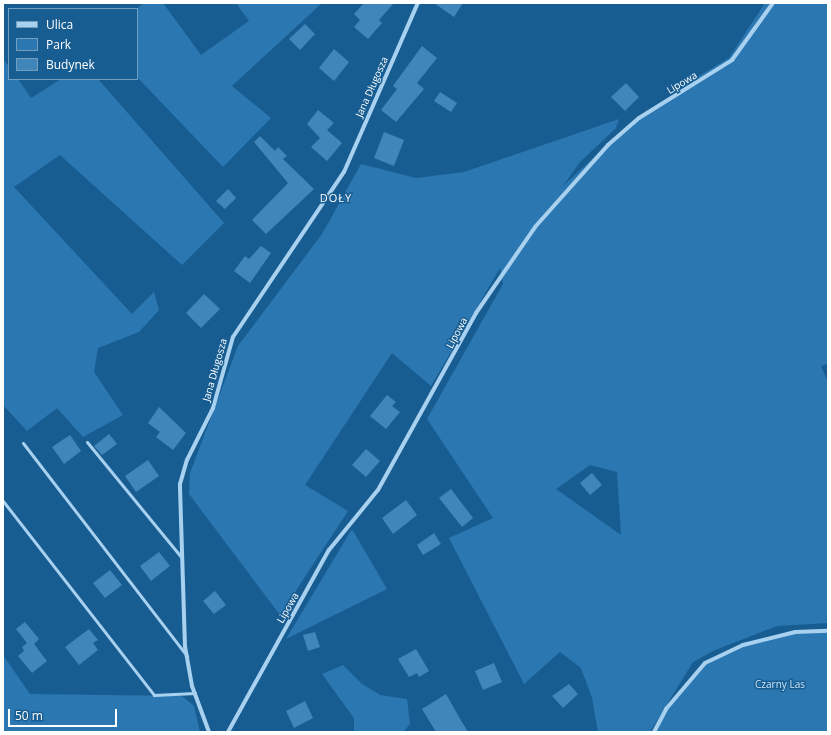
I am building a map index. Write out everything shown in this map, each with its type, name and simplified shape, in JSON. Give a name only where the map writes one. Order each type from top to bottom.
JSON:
[{"type":"street","name":"Jana Długosza","points":[[208,732],[195,693],[187,657],[181,557],[180,484],[187,460],[212,408],[233,337],[344,172],[418,3]]},
{"type":"street","name":"Lipowa","points":[[228,732],[329,550],[378,490],[476,313],[535,227],[612,141],[640,118],[732,60],[773,3]]},
{"type":"street","points":[[654,732],[666,709],[705,663],[743,645],[795,632],[828,631]]},
{"type":"lane","points":[[87,442],[181,557]]},
{"type":"lane","points":[[23,443],[187,657]]},
{"type":"lane","points":[[3,501],[154,695],[195,693]]},
{"type":"green space","points":[[143,3],[163,3],[201,55],[249,21],[236,3],[322,3],[232,86],[271,118],[223,167],[138,78],[138,8]]},
{"type":"green space","points":[[765,3],[828,3],[828,364],[821,366],[828,382],[828,623],[777,626],[715,650],[693,662],[650,732],[598,732],[592,698],[581,668],[560,652],[524,684],[449,538],[493,518],[427,419],[503,284],[500,268],[431,386],[392,353],[305,485],[348,511],[280,615],[189,494],[190,473],[238,346],[322,234],[361,164],[416,178],[464,172],[619,119],[616,128],[580,162],[563,186],[617,136],[699,76],[729,58]],"holes":[[[590,465],[617,472],[621,535],[556,489]]]},
{"type":"green space","points":[[3,58],[8,66],[8,80],[19,80],[31,98],[59,80],[99,80],[224,223],[182,265],[60,155],[14,187],[132,314],[154,292],[159,310],[139,332],[98,348],[94,372],[123,415],[83,437],[57,408],[27,431],[3,405]]},
{"type":"green space","points":[[352,529],[387,589],[286,639]]},
{"type":"green space","name":"Czarny Las","points":[[828,632],[828,732],[656,732],[667,710],[706,664],[743,645],[787,634]]},
{"type":"green space","points":[[3,655],[30,694],[182,696],[194,706],[200,732],[3,732]]},
{"type":"green space","points":[[343,665],[362,684],[380,695],[407,699],[410,724],[403,732],[354,732],[354,718],[322,674]]},
{"type":"building","points":[[364,3],[394,3],[379,20],[382,23],[368,39],[354,27],[360,20],[354,14]]},
{"type":"building","points":[[434,3],[463,3],[454,17]]},
{"type":"building","points":[[305,24],[315,34],[300,50],[289,39]]},
{"type":"building","points":[[422,46],[437,58],[417,83],[424,89],[396,122],[381,110],[397,89],[393,86]]},
{"type":"building","points":[[334,49],[349,62],[334,81],[319,68]]},
{"type":"building","points":[[626,83],[639,97],[625,111],[611,97]]},
{"type":"building","points":[[440,92],[457,103],[451,112],[434,101]]},
{"type":"building","points":[[318,110],[334,123],[327,130],[342,143],[327,161],[311,147],[320,138],[307,124]]},
{"type":"building","points":[[384,132],[404,140],[394,166],[374,158]]},
{"type":"building","points":[[260,136],[275,151],[278,147],[287,156],[283,159],[314,189],[266,234],[252,220],[288,183],[254,142]]},
{"type":"building","points":[[228,189],[236,198],[225,209],[216,201]]},
{"type":"building","points":[[261,246],[271,253],[250,283],[234,271],[245,256],[249,259]]},
{"type":"building","points":[[204,294],[220,309],[201,328],[186,313]]},
{"type":"building","points":[[387,395],[396,402],[392,406],[400,412],[386,429],[370,416]]},
{"type":"building","points":[[159,407],[186,433],[173,450],[156,437],[160,432],[148,423]]},
{"type":"building","points":[[109,434],[117,444],[102,455],[94,446]]},
{"type":"building","points":[[70,435],[81,451],[64,464],[52,447]]},
{"type":"building","points":[[366,449],[380,461],[366,477],[352,465]]},
{"type":"building","points":[[148,460],[159,476],[136,492],[125,476]]},
{"type":"building","points":[[592,473],[602,485],[590,495],[580,483]]},
{"type":"building","points":[[451,489],[473,518],[462,527],[439,498]]},
{"type":"building","points":[[406,500],[417,515],[393,534],[382,518]]},
{"type":"building","points":[[434,533],[441,544],[423,555],[417,545]]},
{"type":"building","points":[[159,552],[170,566],[151,581],[140,566]]},
{"type":"building","points":[[110,570],[122,585],[105,598],[93,583]]},
{"type":"building","points":[[215,591],[226,605],[214,614],[203,601]]},
{"type":"building","points":[[25,622],[39,639],[34,644],[47,661],[32,673],[18,656],[24,651],[22,647],[27,643],[16,629]]},
{"type":"building","points":[[89,629],[98,640],[93,643],[98,650],[79,665],[65,647]]},
{"type":"building","points":[[315,632],[320,647],[308,651],[303,635]]},
{"type":"building","points":[[416,649],[429,671],[419,677],[417,673],[409,677],[398,659]]},
{"type":"building","points":[[494,663],[502,682],[483,690],[475,671]]},
{"type":"building","points":[[569,684],[578,694],[563,708],[552,696]]},
{"type":"building","points":[[446,694],[468,732],[436,732],[422,709]]},
{"type":"building","points":[[305,701],[313,718],[294,728],[286,711]]},
{"type":"district","name":"DOŁY","points":[[336,198]]}]
